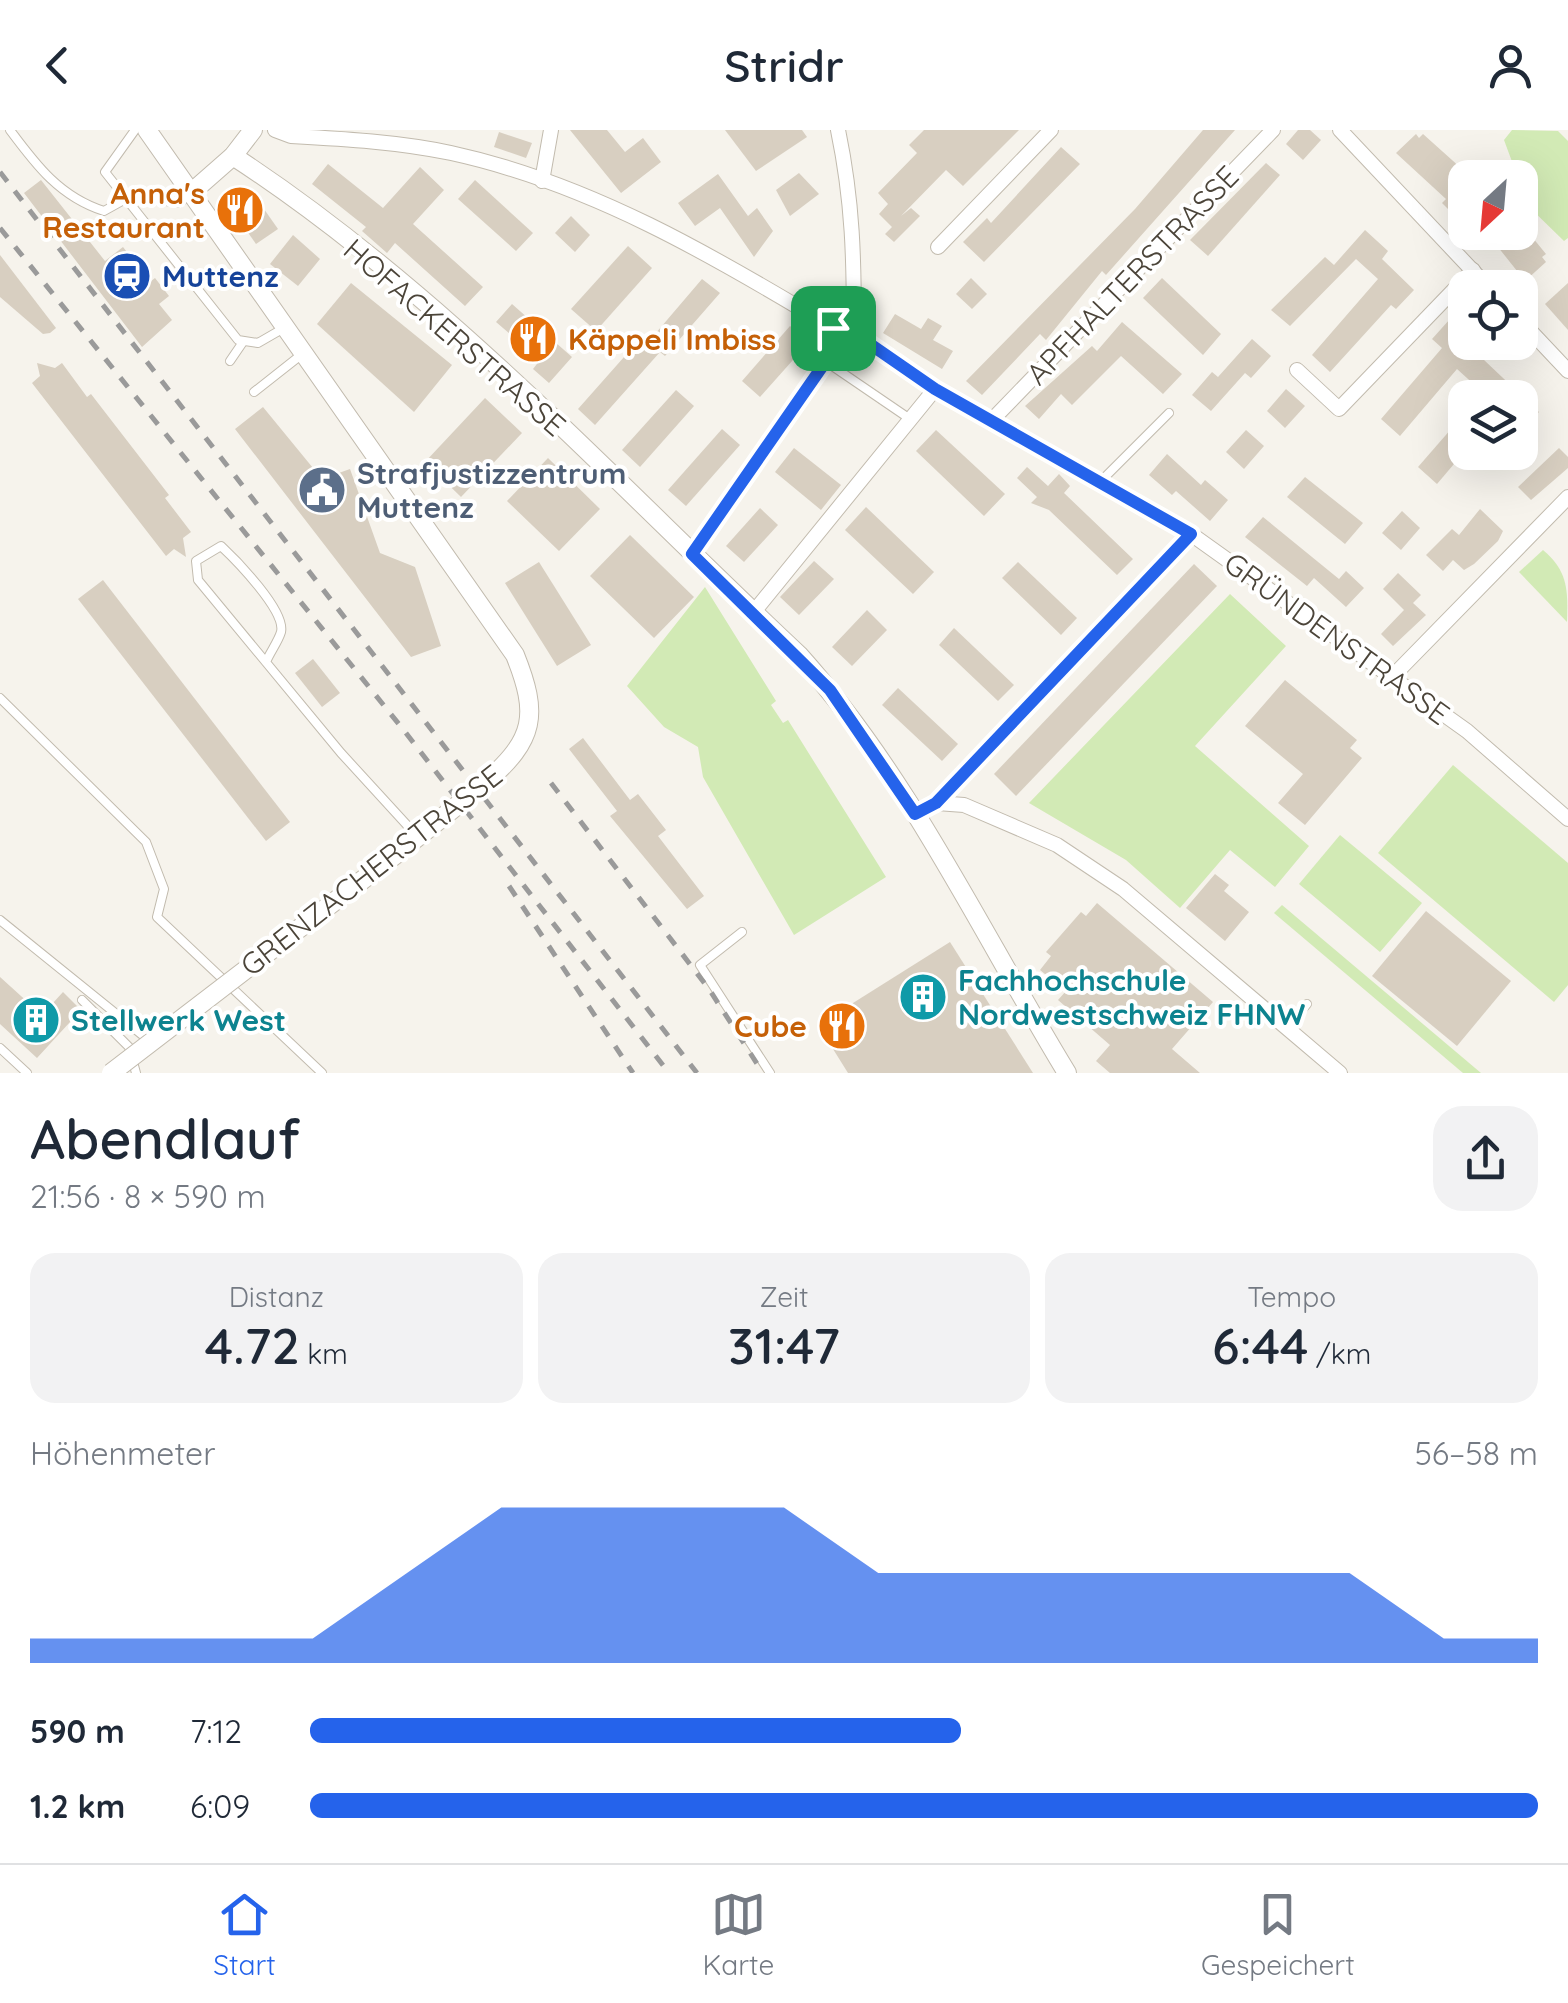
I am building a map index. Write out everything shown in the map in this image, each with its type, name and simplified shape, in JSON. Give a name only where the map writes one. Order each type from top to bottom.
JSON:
[{"type":"street","name":"GRENZACHERSTRASSE","points":[[111,1073],[444,817],[506,764],[529,729],[530,694],[515,656],[288,326],[147,130]]},
{"type":"street","points":[[192,192],[233,156],[253,130]]},
{"type":"street","name":"GRÜNDENSTRASSE","points":[[275,130],[291,136],[415,146],[542,181],[664,232],[833,328],[854,333],[935,389],[1191,534],[1466,731],[1568,818]]},
{"type":"street","points":[[542,181],[550,130]]},
{"type":"street","points":[[838,130],[852,196],[856,244],[854,333]]},
{"type":"street","points":[[938,246],[1052,130]]},
{"type":"street","name":"APFHALTERSTRASSE","points":[[992,420],[1273,130]]},
{"type":"street","points":[[1340,130],[1473,270]]},
{"type":"street","name":"HOFACKERSTRASSE","points":[[233,156],[443,321],[692,554],[846,710],[915,814],[1067,1073]]},
{"type":"street","points":[[1297,370],[1338,409],[1448,296]]},
{"type":"street","points":[[692,554],[825,360],[833,328]]},
{"type":"street","points":[[1538,339],[1568,371]]},
{"type":"street","points":[[753,613],[935,389]]},
{"type":"street","points":[[1392,677],[1568,497]]},
{"type":"street","points":[[915,814],[936,803],[1191,534]]},
{"type":"street","points":[[936,803],[964,805],[1057,846],[1123,890],[1340,1073]]},
{"type":"lane","points":[[10,130],[54,185],[84,205],[104,211],[124,197],[180,202],[192,192]]},
{"type":"lane","points":[[135,130],[106,172],[124,197],[243,342],[258,343],[288,326]]},
{"type":"lane","points":[[230,362],[243,342]]},
{"type":"lane","points":[[254,392],[304,352]]},
{"type":"lane","points":[[825,360],[910,419]]},
{"type":"lane","points":[[1100,482],[1169,413]]},
{"type":"lane","points":[[266,662],[280,634],[278,614],[236,560],[221,546],[212,547],[196,560],[193,571],[266,662],[417,836]]},
{"type":"lane","points":[[0,698],[146,842],[164,888],[157,917],[322,1073]]},
{"type":"lane","points":[[0,920],[151,1042]]},
{"type":"lane","points":[[742,932],[700,965],[770,1073]]},
{"type":"lane","points":[[82,1000],[129,1047],[136,1073]]},
{"type":"lane","points":[[1286,1028],[1307,1004]]},
{"type":"lane","points":[[0,1048],[27,1073]]},
{"type":"green space","points":[[1512,130],[1558,131],[1568,141],[1568,238],[1564,241],[1538,216],[1538,160],[1511,160],[1504,140]]},
{"type":"green space","points":[[1543,550],[1565,582],[1567,622],[1519,572]]},
{"type":"green space","points":[[705,587],[776,701],[771,705],[783,723],[788,720],[886,877],[794,935],[703,777],[698,747],[664,727],[627,686]]},
{"type":"green space","points":[[1230,594],[1286,646],[1195,746],[1309,846],[1275,887],[1230,850],[1180,908],[1126,860],[1029,803]]},
{"type":"green space","points":[[1453,765],[1568,863],[1568,985],[1554,1002],[1378,853]]},
{"type":"green space","points":[[1340,835],[1422,903],[1380,952],[1299,884]]},
{"type":"green space","points":[[1282,905],[1481,1073],[1463,1073],[1274,913]]},
{"type":"building","points":[[570,130],[607,130],[625,152],[643,138],[661,162],[621,193]]},
{"type":"building","points":[[725,130],[802,130],[807,137],[756,171]]},
{"type":"building","points":[[924,130],[1019,130],[963,186],[946,170],[901,216],[911,208],[920,216],[894,242],[885,234],[892,227],[879,214],[888,204],[878,193],[917,153],[909,145]]},
{"type":"building","points":[[1203,130],[1235,130],[1106,275],[1102,271],[1046,340],[1040,334],[982,395],[966,381],[1135,209]]},
{"type":"building","points":[[1298,130],[1310,130],[1321,140],[1303,160],[1286,144]]},
{"type":"building","points":[[499,132],[532,143],[526,158],[494,147]]},
{"type":"building","points":[[1416,134],[1419,138],[1423,134],[1452,160],[1448,160],[1448,209],[1442,203],[1446,199],[1396,153]]},
{"type":"building","points":[[1061,147],[1080,164],[984,262],[963,242],[987,218],[991,223]]},
{"type":"building","points":[[1266,163],[1280,175],[1208,256],[1190,240]]},
{"type":"building","points":[[328,164],[383,208],[420,167],[444,190],[413,224],[483,287],[465,306],[395,243],[387,253],[362,231],[366,227],[312,184]]},
{"type":"building","points":[[799,173],[819,194],[790,216],[776,190]]},
{"type":"building","points":[[718,174],[748,216],[757,208],[773,231],[754,257],[720,208],[695,226],[678,203]]},
{"type":"building","points":[[41,180],[105,261],[123,247],[150,282],[155,278],[169,296],[159,304],[172,320],[142,347],[24,193]]},
{"type":"building","points":[[475,180],[533,233],[516,251],[458,199]]},
{"type":"building","points":[[252,192],[278,229],[256,244],[230,207]]},
{"type":"building","points":[[571,216],[590,235],[575,252],[555,233]]},
{"type":"building","points":[[1365,230],[1388,251],[1382,259],[1414,290],[1396,309],[1391,305],[1330,372],[1312,355],[1378,279],[1356,259],[1290,326],[1271,310],[1325,257],[1334,265]]},
{"type":"building","points":[[293,235],[320,259],[298,286],[270,264]]},
{"type":"building","points":[[1538,244],[1546,254],[1542,257],[1546,262],[1537,270],[1516,270],[1500,250],[1538,250]]},
{"type":"building","points":[[628,246],[652,268],[596,331],[571,309]]},
{"type":"building","points":[[0,255],[56,328],[50,333],[43,334],[0,297]]},
{"type":"building","points":[[971,278],[987,294],[972,309],[956,294]]},
{"type":"building","points":[[1162,278],[1221,334],[1203,355],[1143,298]]},
{"type":"building","points":[[702,279],[720,293],[665,356],[660,352],[595,425],[578,409],[632,348],[638,354]]},
{"type":"building","points":[[351,283],[452,365],[414,412],[317,324]]},
{"type":"building","points":[[1568,283],[1568,330],[1545,304]]},
{"type":"building","points":[[512,304],[572,357],[549,383],[533,369],[540,360],[496,322]]},
{"type":"building","points":[[895,314],[921,329],[928,318],[942,326],[933,340],[953,351],[942,369],[883,333]]},
{"type":"building","points":[[1448,321],[1448,360],[1484,360],[1505,380],[1469,380],[1457,369],[1400,436],[1381,419],[1442,348],[1432,339]]},
{"type":"building","points":[[1122,322],[1182,374],[1163,394],[1121,356],[1072,405],[1061,394],[1039,419],[1025,406],[1092,346],[1097,351]]},
{"type":"building","points":[[790,326],[809,342],[760,397],[742,381]]},
{"type":"building","points":[[1252,339],[1271,356],[1251,378],[1245,373],[1211,411],[1192,395],[1212,372],[1218,377]]},
{"type":"building","points":[[37,363],[55,368],[62,363],[87,397],[91,394],[169,495],[165,498],[191,532],[183,538],[186,557],[174,549],[166,556],[32,383],[40,376]]},
{"type":"building","points":[[1286,389],[1305,406],[1285,428],[1267,411]]},
{"type":"building","points":[[676,390],[694,406],[640,467],[622,450]]},
{"type":"building","points":[[485,398],[522,433],[461,497],[425,462]]},
{"type":"building","points":[[263,407],[322,479],[350,469],[380,553],[415,567],[441,646],[411,657],[235,429]]},
{"type":"building","points":[[722,429],[740,445],[686,506],[668,490]]},
{"type":"building","points":[[936,430],[1005,494],[984,516],[916,451]]},
{"type":"building","points":[[1246,430],[1264,446],[1244,469],[1226,452]]},
{"type":"building","points":[[1448,433],[1449,470],[1437,484],[1418,467]]},
{"type":"building","points":[[794,448],[841,485],[821,510],[775,472]]},
{"type":"building","points":[[1559,448],[1568,457],[1568,468],[1531,500],[1518,487]]},
{"type":"building","points":[[1167,454],[1201,485],[1205,480],[1228,500],[1210,521],[1176,491],[1172,495],[1149,475]]},
{"type":"building","points":[[548,458],[600,509],[559,551],[507,501]]},
{"type":"building","points":[[1027,467],[1048,486],[1059,474],[1070,486],[1064,493],[1133,559],[1117,575],[1049,510],[1031,503],[1037,497],[1017,478]]},
{"type":"building","points":[[1305,477],[1363,523],[1345,544],[1287,497]]},
{"type":"building","points":[[866,507],[934,572],[913,594],[845,530]]},
{"type":"building","points":[[760,508],[778,525],[744,562],[726,546]]},
{"type":"building","points":[[1480,509],[1503,531],[1498,541],[1464,570],[1453,560],[1443,571],[1426,555],[1452,529],[1459,535]]},
{"type":"building","points":[[1402,511],[1420,528],[1401,550],[1382,533]]},
{"type":"building","points":[[1263,517],[1339,579],[1346,571],[1364,588],[1346,607],[1314,578],[1307,586],[1245,537]]},
{"type":"building","points":[[630,535],[694,597],[654,638],[590,576]]},
{"type":"building","points":[[814,561],[834,579],[799,615],[780,597]]},
{"type":"building","points":[[539,562],[591,645],[557,666],[505,583]]},
{"type":"building","points":[[1018,562],[1077,618],[1061,635],[1002,578]]},
{"type":"building","points":[[1194,564],[1217,586],[1016,796],[994,774]]},
{"type":"building","points":[[1398,573],[1421,595],[1413,603],[1426,615],[1393,646],[1381,634],[1404,610],[1383,589]]},
{"type":"building","points":[[103,580],[290,822],[266,841],[78,599]]},
{"type":"building","points":[[867,610],[887,630],[852,666],[832,647]]},
{"type":"building","points":[[954,628],[1014,685],[998,701],[939,645]]},
{"type":"building","points":[[313,659],[340,693],[322,707],[295,673]]},
{"type":"building","points":[[1285,680],[1357,740],[1350,748],[1362,758],[1305,825],[1278,803],[1303,774],[1245,726]]},
{"type":"building","points":[[898,688],[958,744],[942,761],[882,705]]},
{"type":"building","points":[[583,738],[630,800],[638,794],[666,830],[658,836],[704,896],[687,909],[610,816],[617,811],[569,749]]},
{"type":"building","points":[[1215,874],[1229,885],[1224,891],[1249,912],[1225,941],[1186,908]]},
{"type":"building","points":[[1097,903],[1213,1002],[1172,1049],[1200,1073],[1110,1073],[1096,1061],[1110,1045],[1058,1000],[1066,991],[1040,970],[1051,956],[1046,952],[1081,912],[1086,916]]},
{"type":"building","points":[[1426,911],[1511,981],[1457,1046],[1372,976]]},
{"type":"building","name":"Fachhochschule Nordwestschweiz FHNW","points":[[950,942],[1033,1073],[848,1073],[818,1025]]},
{"type":"building","name":"Stellwerk West","points":[[0,977],[42,1015],[63,992],[81,1010],[37,1058],[0,1024]]},
{"type":"railway","points":[[0,172],[697,1073]]},
{"type":"railway","points":[[0,228],[402,728],[669,1073]]},
{"type":"railway","points":[[551,783],[709,989],[763,1073]]},
{"type":"railway","points":[[509,886],[633,1073]]},
{"type":"place","name":"Anna's Restaurant","points":[[240,210]]},
{"type":"place","name":"Muttenz","points":[[127,276]]},
{"type":"place","name":"Käppeli Imbiss","points":[[533,339]]},
{"type":"place","name":"Strafjustizzentrum Muttenz","points":[[322,490]]},
{"type":"place","name":"Fachhochschule Nordwestschweiz FHNW","points":[[923,997]]},
{"type":"place","name":"Stellwerk West","points":[[36,1020]]},
{"type":"place","name":"Cube","points":[[842,1026]]},
{"type":"route","points":[[833,328],[854,333],[935,389],[1191,534],[936,803],[915,814],[830,690],[692,554],[824,364],[833,328]]}]
